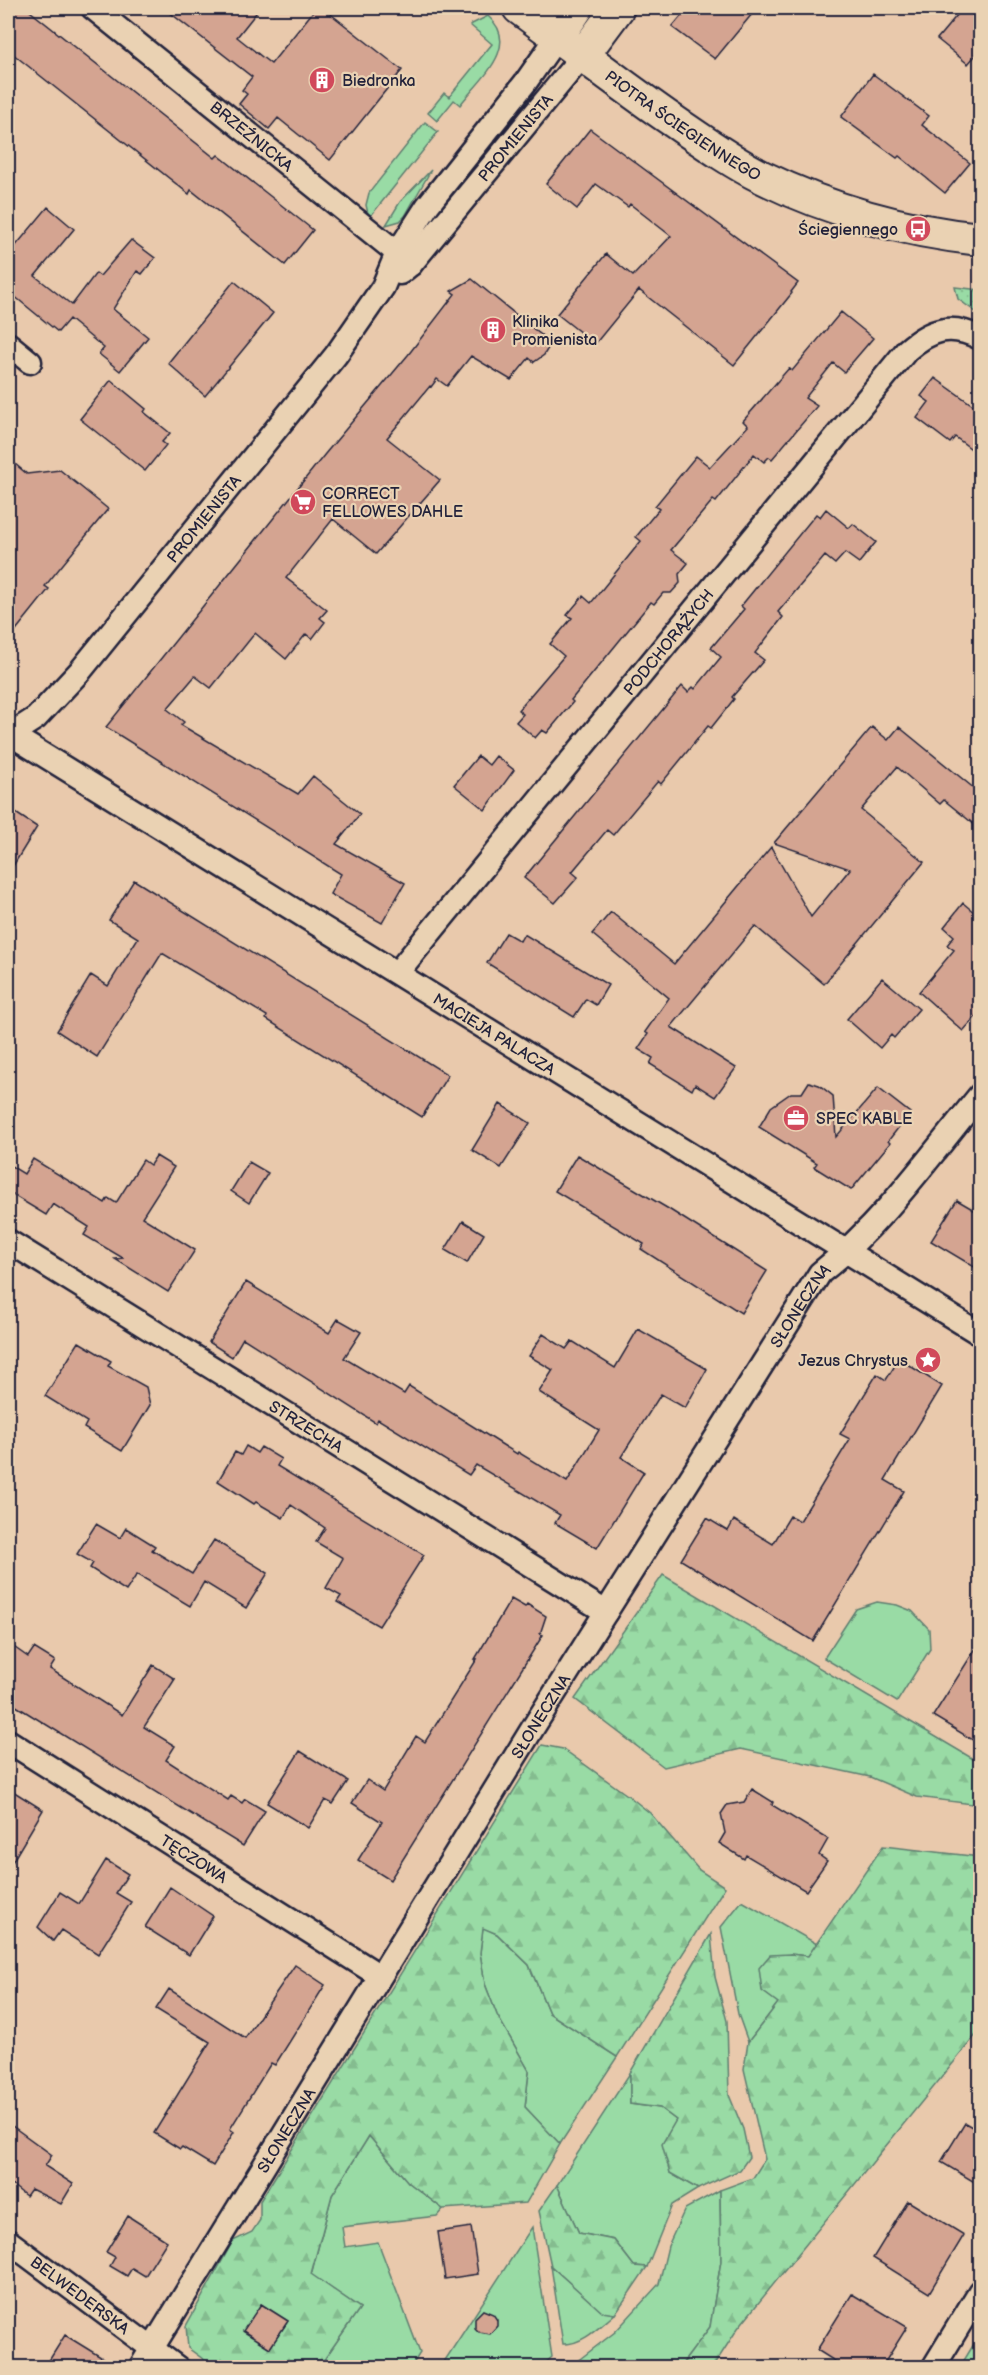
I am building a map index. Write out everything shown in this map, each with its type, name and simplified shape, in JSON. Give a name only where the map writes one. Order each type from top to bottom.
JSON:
[{"type":"street","name":"BRZEŹNICKA","points":[[93,8],[404,259]]},
{"type":"street","name":"PIOTRA ŚCIEGIENNEGO","points":[[519,8],[726,157],[761,176],[798,193],[865,217],[918,229],[981,239]]},
{"type":"street","name":"PROMIENISTA","points":[[404,259],[438,190],[525,83],[577,8]]},
{"type":"street","name":"PROMIENISTA","points":[[8,734],[36,718],[81,670],[336,355],[404,259],[583,55],[618,8]]},
{"type":"street","name":"PODCHORĄŻYCH","points":[[396,973],[907,350],[934,332],[952,329],[968,332],[981,338]]},
{"type":"street","points":[[8,344],[30,362]]},
{"type":"street","name":"MACIEJA PALACZA","points":[[8,734],[981,1334]]},
{"type":"street","name":"SŁONECZNA","points":[[146,2358],[606,1612],[820,1273],[847,1252],[869,1230],[981,1095]]},
{"type":"street","name":"STRZECHA","points":[[8,1241],[606,1612]]},
{"type":"street","name":"TĘCZOWA","points":[[8,1741],[380,1976]]},
{"type":"street","name":"BELWEDERSKA","points":[[8,2241],[146,2358],[178,2367]]},
{"type":"street","points":[[933,2367],[981,2290]]},
{"type":"green space","points":[[488,16],[497,27],[501,39],[494,62],[460,105],[454,100],[437,121],[428,113],[444,93],[449,97],[492,44],[470,25]]},
{"type":"green space","points":[[526,92],[532,97],[450,198],[445,199]]},
{"type":"green space","points":[[425,122],[438,132],[369,218],[366,205],[369,193]]},
{"type":"green space","points":[[431,170],[405,216],[400,221],[386,225],[400,202]]},
{"type":"green space","points":[[955,287],[980,290],[980,315],[958,299]]},
{"type":"green space","points":[[663,1575],[980,1763],[980,1805],[917,1797],[870,1777],[741,1749],[664,1767],[575,1699]]},
{"type":"green space","points":[[877,1602],[897,1605],[912,1611],[929,1629],[930,1649],[897,1702],[824,1658],[856,1609]]},
{"type":"green space","points":[[542,1745],[563,1749],[630,1797],[650,1813],[699,1870],[725,1887],[617,2057],[549,2013],[529,1965],[497,1934],[483,1928],[480,1953],[485,1984],[497,2015],[529,2071],[525,2107],[560,2144],[526,2203],[443,2209],[408,2182],[369,2136],[332,2195],[311,2274],[360,2308],[319,2367],[214,2367],[188,2348],[186,2326],[233,2241],[252,2232],[260,2220],[260,2201]],"holes":[[[261,2304],[288,2321],[270,2348],[244,2332]]]},
{"type":"green space","points":[[883,1846],[980,1857],[980,2030],[738,2328],[713,2367],[680,2367],[710,2327],[721,2261],[720,2190],[753,2178],[765,2159],[744,2069],[748,2042],[778,2003],[762,1991],[759,1968],[770,1955],[808,1956]]},
{"type":"green space","points":[[742,1901],[817,1944],[808,1956],[790,1954],[778,2003],[748,2042],[738,2014],[721,1927]]},
{"type":"green space","points":[[483,1927],[497,1934],[529,1965],[549,2013],[617,2057],[560,2144],[525,2107],[529,2071],[497,2015],[485,1984],[480,1953]]},
{"type":"green space","points":[[711,1934],[715,1977],[727,2021],[729,2095],[743,2129],[749,2157],[740,2170],[698,2189],[670,2173],[662,2144],[676,2120],[660,2108],[630,2104],[630,2073]]},
{"type":"green space","points":[[630,2073],[630,2104],[660,2108],[676,2120],[670,2173],[698,2189],[672,2205],[647,2267],[634,2266],[614,2240],[579,2233],[557,2185]]},
{"type":"green space","points":[[369,2136],[408,2182],[443,2209],[437,2216],[342,2227],[345,2247],[378,2242],[420,2353],[411,2367],[319,2367],[360,2308],[311,2275],[332,2195]]},
{"type":"green space","points":[[557,2185],[579,2233],[614,2240],[634,2266],[647,2267],[615,2314],[602,2312],[551,2266],[539,2211]]},
{"type":"green space","points":[[720,2190],[721,2261],[710,2327],[680,2367],[581,2367],[576,2362],[615,2332],[659,2284],[668,2246],[685,2209]]},
{"type":"green space","points":[[532,2227],[552,2357],[541,2367],[440,2368]]},
{"type":"green space","points":[[551,2266],[602,2311],[615,2314],[584,2338],[563,2344]]},
{"type":"green space","points":[[980,2334],[980,2367],[960,2367]]},
{"type":"building","points":[[8,8],[26,8],[215,158],[218,155],[313,230],[285,265],[191,190],[189,194],[8,50]]},
{"type":"building","name":"Biedronka","points":[[164,8],[260,8],[237,37],[271,64],[316,8],[323,8],[402,70],[330,160],[278,118],[269,129],[239,104],[247,94],[242,90],[252,77]]},
{"type":"building","points":[[688,8],[757,8],[715,59],[672,27]]},
{"type":"building","points":[[963,8],[981,8],[981,49],[968,64],[937,39]]},
{"type":"building","points":[[873,74],[929,116],[922,125],[970,163],[945,193],[899,156],[897,158],[841,117]]},
{"type":"building","points":[[590,129],[798,283],[734,365],[639,290],[595,344],[557,314],[606,254],[633,276],[671,236],[630,204],[628,207],[596,184],[577,209],[546,184]]},
{"type":"building","points":[[48,207],[74,229],[35,276],[72,305],[96,273],[100,276],[131,240],[155,258],[142,274],[137,271],[113,309],[148,337],[120,371],[99,354],[104,348],[69,319],[58,332],[8,291],[8,255]]},
{"type":"building","points":[[472,279],[551,343],[544,355],[534,362],[529,358],[511,380],[471,356],[447,386],[437,379],[387,438],[440,480],[376,554],[333,519],[286,578],[327,610],[320,618],[325,622],[312,639],[306,634],[286,659],[255,633],[211,688],[195,676],[167,709],[184,722],[181,725],[298,794],[313,776],[360,814],[336,844],[405,883],[382,923],[330,894],[341,874],[106,727],[325,454],[408,355],[455,294],[451,291]]},
{"type":"building","points":[[234,281],[273,313],[205,396],[168,363]]},
{"type":"building","points":[[841,312],[873,338],[844,372],[833,363],[805,398],[817,406],[772,459],[769,457],[764,462],[754,454],[716,502],[713,500],[671,550],[688,563],[679,574],[680,583],[671,593],[663,593],[654,604],[651,602],[547,733],[542,730],[535,738],[516,722],[523,714],[518,710],[564,656],[550,644],[572,618],[567,615],[583,596],[591,603],[641,541],[636,537],[659,509],[655,506],[696,456],[710,467],[748,426],[743,421],[789,368],[792,371]]},
{"type":"building","points":[[935,378],[981,411],[981,456],[955,437],[950,443],[917,418],[929,402],[921,396]]},
{"type":"building","points":[[111,380],[146,409],[144,412],[170,433],[162,442],[166,445],[145,471],[80,419]]},
{"type":"building","points":[[8,458],[27,474],[60,470],[108,509],[45,586],[49,589],[8,640]]},
{"type":"building","points":[[826,509],[849,528],[853,524],[876,542],[859,563],[845,553],[835,564],[825,556],[778,612],[783,617],[755,653],[764,660],[732,697],[734,699],[711,728],[708,726],[661,784],[658,781],[613,835],[607,830],[572,872],[578,877],[555,903],[524,878],[682,686],[688,692],[693,687],[695,689],[721,657],[711,648],[744,609],[741,606],[816,514],[820,517]]},
{"type":"building","points":[[872,727],[888,740],[899,727],[981,794],[981,830],[944,800],[940,804],[897,767],[861,810],[924,862],[824,984],[755,926],[671,1027],[736,1068],[715,1097],[695,1084],[692,1090],[650,1064],[653,1058],[638,1049],[648,1034],[645,1032],[669,998],[592,934],[611,912],[674,964],[771,847],[811,917],[850,869],[774,843]]},
{"type":"building","points":[[478,756],[489,765],[496,756],[514,770],[485,810],[454,785]]},
{"type":"building","points":[[8,808],[37,827],[8,874]]},
{"type":"building","points":[[134,880],[448,1075],[422,1117],[266,1019],[267,1016],[162,953],[97,1057],[57,1031],[91,975],[108,986],[138,938],[109,920]]},
{"type":"building","points":[[963,903],[981,918],[981,1011],[963,1031],[919,992],[954,950],[947,945],[954,936],[944,927]]},
{"type":"building","points":[[506,933],[520,941],[524,934],[608,985],[596,1005],[586,999],[574,1017],[487,963]]},
{"type":"building","points":[[882,978],[919,1009],[894,1038],[891,1035],[880,1048],[847,1019]]},
{"type":"building","points":[[809,1082],[819,1085],[833,1096],[836,1137],[878,1088],[910,1113],[888,1141],[890,1143],[851,1190],[814,1167],[817,1163],[759,1127],[771,1107],[791,1093],[802,1093]]},
{"type":"building","points":[[500,1104],[530,1123],[501,1168],[472,1150]]},
{"type":"building","points":[[577,1155],[767,1271],[741,1313],[641,1249],[644,1244],[555,1191]]},
{"type":"building","points":[[156,1156],[174,1167],[142,1217],[195,1250],[168,1292],[115,1259],[123,1258],[84,1235],[89,1227],[53,1204],[46,1215],[8,1192],[8,1164],[24,1174],[33,1159],[105,1203],[108,1198],[116,1203],[143,1160],[150,1165]]},
{"type":"building","points":[[249,1162],[268,1173],[249,1203],[231,1191]]},
{"type":"building","points":[[957,1200],[981,1214],[981,1271],[931,1241]]},
{"type":"building","points":[[463,1221],[484,1234],[467,1263],[445,1250]]},
{"type":"building","points":[[246,1282],[329,1333],[338,1319],[361,1332],[344,1358],[404,1394],[409,1386],[517,1454],[518,1452],[567,1482],[599,1430],[539,1392],[553,1370],[529,1356],[543,1334],[566,1349],[572,1341],[615,1368],[638,1329],[707,1369],[685,1408],[661,1394],[621,1457],[644,1472],[597,1548],[555,1523],[560,1515],[476,1465],[469,1475],[378,1419],[376,1423],[243,1338],[232,1357],[209,1342]]},
{"type":"building","points":[[79,1342],[111,1361],[108,1366],[146,1387],[150,1405],[122,1451],[84,1428],[87,1422],[45,1396]]},
{"type":"building","points":[[899,1359],[942,1386],[885,1480],[904,1491],[813,1641],[681,1560],[707,1518],[728,1531],[734,1520],[773,1544],[790,1516],[800,1521],[850,1439],[840,1434],[877,1374],[886,1380]]},
{"type":"building","points":[[246,1446],[257,1453],[261,1447],[281,1459],[277,1466],[424,1555],[379,1626],[337,1602],[341,1596],[326,1588],[343,1558],[316,1542],[325,1528],[291,1505],[283,1518],[256,1502],[254,1504],[218,1481],[235,1452],[241,1455]]},
{"type":"building","points":[[96,1524],[120,1538],[126,1528],[155,1546],[152,1550],[192,1574],[214,1540],[268,1573],[246,1608],[204,1582],[190,1606],[137,1574],[126,1591],[90,1568],[93,1563],[77,1554]]},
{"type":"building","points":[[511,1599],[525,1607],[527,1604],[546,1616],[540,1634],[543,1635],[390,1880],[358,1860],[382,1822],[352,1803],[367,1780],[383,1791],[416,1736],[425,1742]]},
{"type":"building","points":[[981,1640],[981,1745],[933,1716]]},
{"type":"building","points":[[8,1643],[28,1657],[34,1648],[55,1661],[50,1669],[122,1715],[153,1665],[175,1679],[144,1727],[175,1746],[166,1760],[228,1800],[231,1796],[242,1803],[245,1799],[265,1811],[243,1846],[8,1701]]},
{"type":"building","points":[[300,1751],[348,1781],[333,1804],[325,1800],[308,1828],[267,1803]]},
{"type":"building","points":[[8,1788],[43,1810],[8,1869]]},
{"type":"building","points":[[752,1789],[773,1802],[772,1805],[828,1839],[819,1855],[827,1861],[806,1891],[746,1855],[744,1859],[719,1843],[725,1833],[721,1814],[727,1805],[744,1802]]},
{"type":"building","points":[[106,1860],[128,1874],[116,1893],[131,1902],[98,1954],[61,1930],[53,1941],[38,1927],[60,1892],[79,1904]]},
{"type":"building","points":[[170,1887],[213,1916],[189,1955],[145,1927]]},
{"type":"building","points":[[295,1965],[325,1985],[275,2065],[271,2063],[230,2129],[234,2132],[213,2166],[154,2133],[210,2042],[156,2009],[169,1989],[245,2038]]},
{"type":"building","points":[[8,2123],[52,2155],[45,2166],[73,2184],[61,2204],[31,2189],[26,2196],[8,2182]]},
{"type":"building","points":[[965,2123],[981,2132],[981,2186],[941,2162]]},
{"type":"building","points":[[908,2201],[964,2235],[929,2293],[873,2258]]},
{"type":"building","points":[[128,2216],[167,2241],[145,2276],[132,2268],[127,2276],[110,2266],[115,2257],[106,2252]]},
{"type":"building","points":[[471,2227],[478,2274],[445,2279],[438,2232]]},
{"type":"building","points":[[852,2294],[907,2327],[882,2367],[844,2367],[817,2350]]},
{"type":"building","points":[[261,2304],[288,2321],[270,2348],[243,2331]]},
{"type":"building","points":[[483,2310],[493,2314],[497,2320],[497,2326],[490,2334],[479,2332],[475,2328],[475,2318]]},
{"type":"building","points":[[65,2335],[117,2367],[45,2367]]},
{"type":"place","name":"Biedronka","points":[[322,80]]},
{"type":"place","name":"Ściegiennego","points":[[918,229]]},
{"type":"place","name":"Klinika Promienista","points":[[493,330]]},
{"type":"place","name":"CORRECT FELLOWES DAHLE","points":[[303,502]]},
{"type":"place","name":"SPEC KABLE","points":[[796,1118]]},
{"type":"place","name":"Jezus Chrystus","points":[[928,1360]]}]
